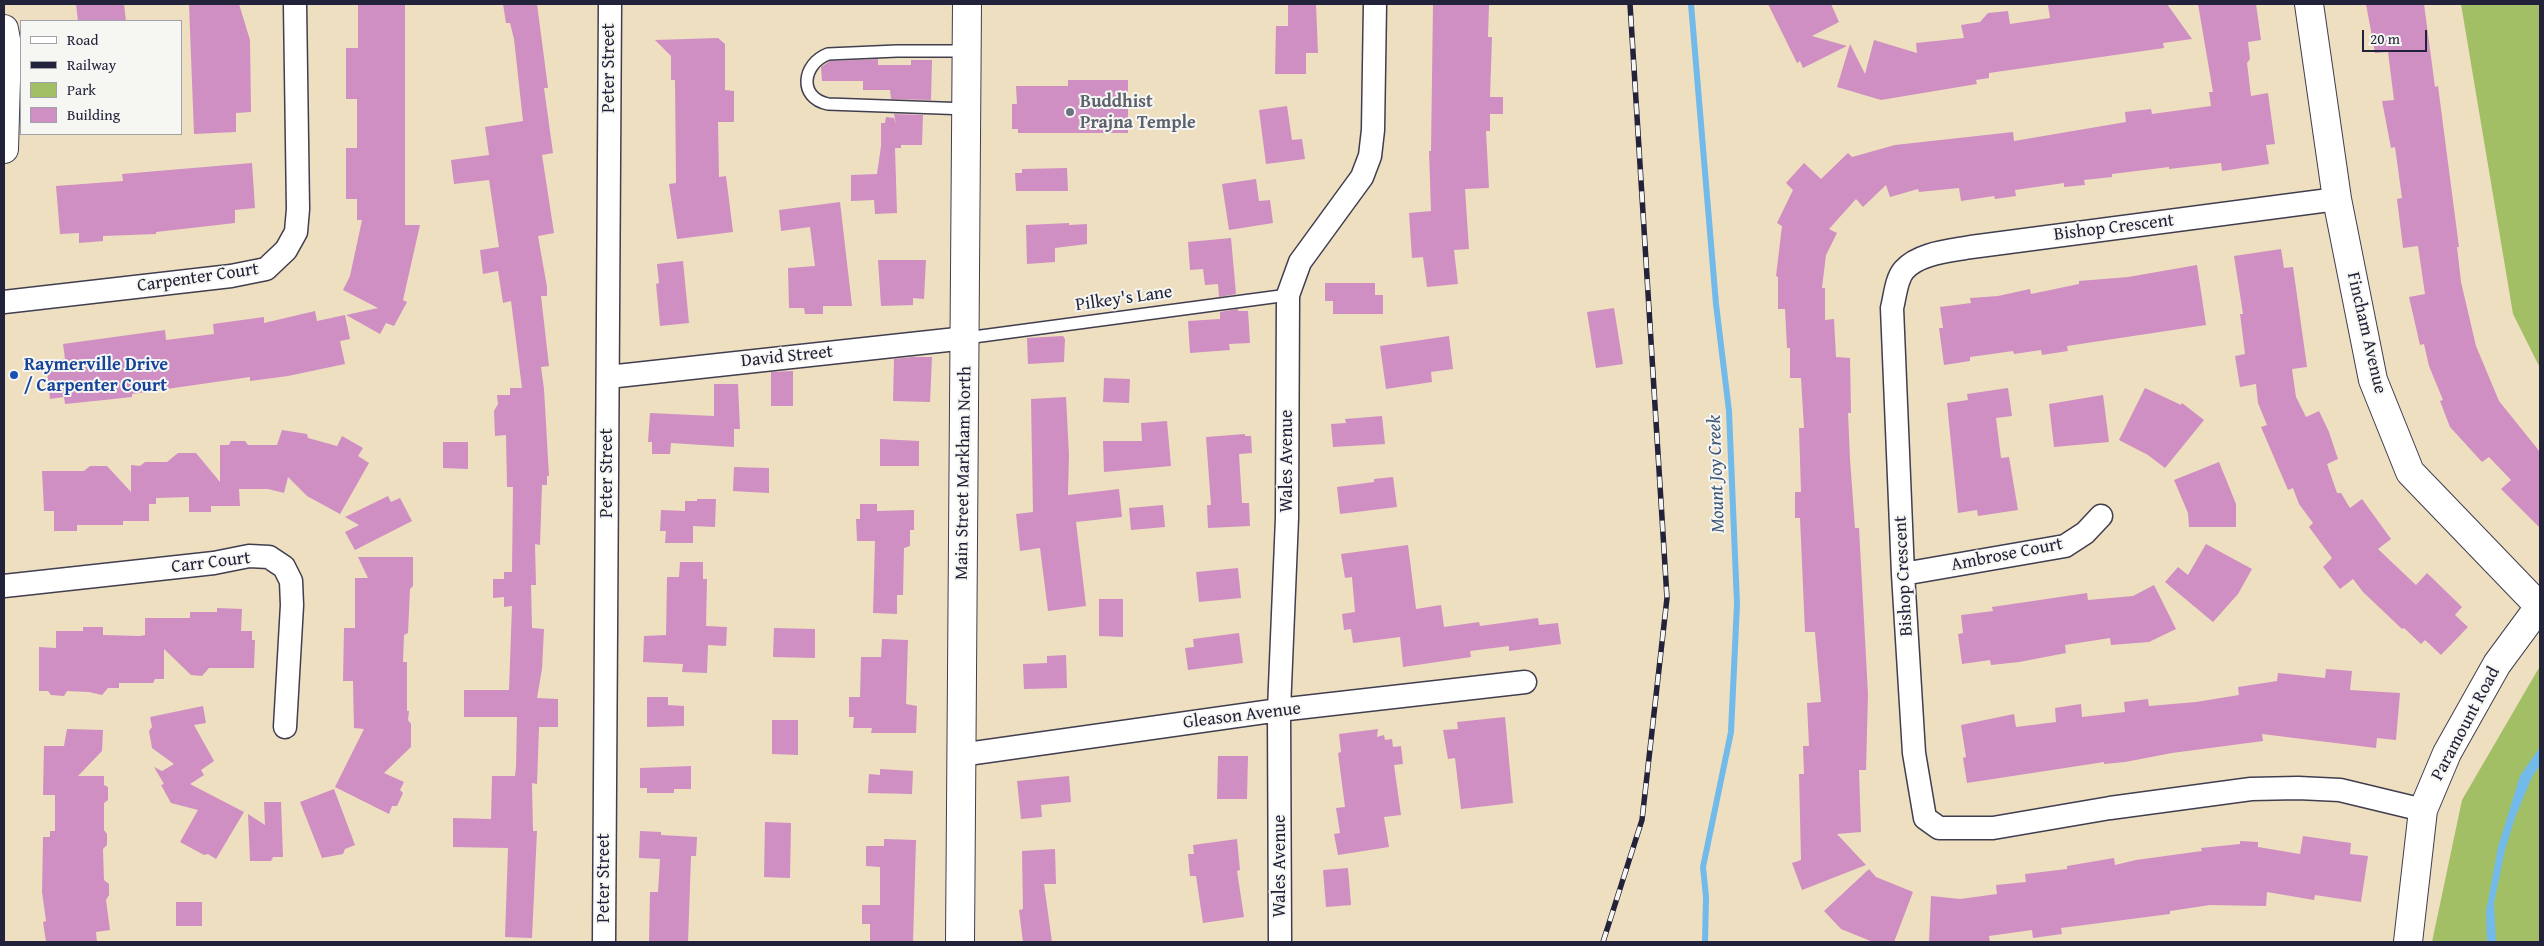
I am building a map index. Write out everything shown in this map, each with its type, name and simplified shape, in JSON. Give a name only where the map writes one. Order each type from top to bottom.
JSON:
[{"type":"street","name":"Carpenter Court","points":[[4,302],[231,276],[266,269],[286,250],[296,232],[298,209],[295,4]]},
{"type":"street","name":"Peter Street","points":[[604,942],[610,4]]},
{"type":"street","name":"Main Street Markham North","points":[[960,942],[960,755],[968,109],[967,4]]},
{"type":"street","name":"Wales Avenue","points":[[1280,942],[1279,710],[1287,518],[1288,295],[1300,262],[1362,177],[1368,165],[1373,130],[1375,4]]},
{"type":"street","name":"Fincham Avenue","points":[[2308,4],[2337,199],[2373,380],[2410,472],[2540,607]]},
{"type":"street","points":[[4,29],[7,44],[7,95],[4,149]]},
{"type":"street","name":"Bishop Crescent","points":[[2337,199],[1971,247],[1922,257],[1903,270],[1892,308],[1903,574],[1914,753],[1925,818],[1939,828],[1993,828],[2110,808],[2251,789],[2340,790],[2423,810]]},
{"type":"street","name":"David Street","points":[[608,377],[966,338]]},
{"type":"street","name":"Ambrose Court","points":[[1903,574],[2065,546],[2084,533],[2101,516]]},
{"type":"street","name":"Carr Court","points":[[4,586],[214,563],[249,556],[269,557],[284,566],[291,581],[292,605],[285,727]]},
{"type":"street","name":"Paramount Road","points":[[2408,942],[2423,810],[2447,753],[2497,664],[2540,607]]},
{"type":"street","name":"Gleason Avenue","points":[[960,755],[1279,710],[1525,682]]},
{"type":"lane","points":[[967,51],[897,50],[828,54],[817,58],[810,66],[807,77],[808,89],[813,97],[819,102],[828,104],[968,109]]},
{"type":"lane","name":"Pilkey's Lane","points":[[966,338],[1288,295]]},
{"type":"green space","points":[[2461,4],[2540,4],[2540,368],[2513,314]]},
{"type":"green space","points":[[2540,666],[2540,942],[2432,942],[2462,800]]},
{"type":"water","points":[[2540,747],[2540,765],[2532,777],[2516,815],[2505,850],[2494,903],[2496,942],[2487,942],[2486,912],[2498,847],[2520,776]]},
{"type":"building","points":[[76,4],[124,4],[126,20],[78,20]]},
{"type":"building","points":[[189,4],[239,4],[250,40],[251,112],[236,113],[236,132],[194,134]]},
{"type":"building","points":[[358,4],[405,4],[405,225],[420,225],[403,300],[407,302],[394,326],[386,323],[380,334],[346,315],[378,308],[343,290],[350,276],[362,220],[357,220],[357,199],[346,199],[346,148],[357,148],[357,99],[346,99],[346,48],[358,48]]},
{"type":"building","points":[[503,4],[537,4],[548,88],[544,88],[553,153],[542,155],[554,233],[538,236],[547,287],[547,296],[541,296],[549,366],[541,367],[549,476],[547,476],[547,485],[542,485],[540,545],[535,544],[536,585],[531,585],[532,628],[544,629],[542,669],[537,698],[558,699],[558,727],[539,727],[537,784],[532,783],[533,831],[537,831],[532,938],[505,937],[508,848],[453,847],[453,818],[491,819],[492,776],[515,776],[516,767],[517,717],[464,717],[464,690],[509,690],[512,606],[504,607],[504,597],[493,598],[493,579],[504,579],[504,572],[512,572],[513,487],[507,487],[506,435],[495,436],[494,411],[498,404],[497,395],[510,395],[510,388],[522,388],[511,301],[503,303],[498,271],[483,274],[480,250],[499,247],[489,180],[454,184],[451,160],[489,155],[485,127],[523,121],[514,39],[510,23],[506,23]]},
{"type":"building","points":[[1288,4],[1316,4],[1318,53],[1306,53],[1306,74],[1275,74],[1276,26],[1288,26]]},
{"type":"building","points":[[1433,4],[1489,4],[1488,37],[1492,37],[1490,97],[1503,97],[1503,114],[1490,114],[1490,131],[1486,131],[1489,188],[1465,189],[1469,249],[1454,250],[1458,284],[1427,287],[1423,257],[1412,258],[1409,213],[1431,211],[1429,151],[1431,151]]},
{"type":"building","points":[[1768,4],[1831,4],[1839,22],[1812,36],[1847,46],[1803,68],[1800,61],[1797,63]]},
{"type":"building","points":[[2167,4],[2192,39],[2163,43],[2164,48],[1989,73],[1989,78],[1976,80],[1977,84],[1881,100],[1837,87],[1850,44],[1865,74],[1874,40],[1917,53],[1916,43],[1964,38],[1961,25],[1980,22],[1988,13],[2008,11],[2010,24],[2050,18],[2048,5]]},
{"type":"building","points":[[2198,4],[2256,4],[2261,40],[2248,42],[2250,59],[2247,63],[2251,96],[2268,93],[2275,144],[2266,145],[2269,164],[2222,171],[2221,163],[2169,169],[2169,167],[2112,174],[2112,177],[2084,180],[2085,185],[2064,187],[2064,183],[2015,190],[2016,196],[1995,199],[1994,196],[1961,201],[1959,188],[1919,192],[1918,189],[1890,197],[1886,185],[1863,207],[1856,199],[1829,229],[1837,233],[1826,255],[1822,288],[1825,288],[1825,320],[1834,319],[1836,357],[1850,358],[1851,413],[1848,413],[1850,459],[1855,528],[1859,528],[1868,694],[1866,770],[1859,770],[1861,832],[1837,834],[1866,865],[1802,890],[1792,863],[1801,860],[1799,774],[1804,774],[1803,746],[1809,746],[1807,703],[1821,702],[1815,632],[1805,632],[1800,518],[1795,518],[1795,492],[1801,492],[1799,428],[1804,428],[1801,378],[1790,378],[1790,348],[1787,348],[1785,309],[1778,309],[1778,277],[1776,276],[1782,226],[1777,223],[1793,190],[1786,183],[1804,163],[1821,179],[1848,153],[1852,157],[1895,145],[2013,132],[2014,141],[2126,122],[2125,112],[2151,109],[2152,114],[2211,106],[2209,92],[2213,92]]},
{"type":"building","points":[[2366,4],[2424,4],[2435,87],[2438,86],[2459,247],[2457,247],[2461,282],[2476,346],[2499,401],[2540,452],[2540,528],[2501,489],[2511,480],[2489,457],[2482,462],[2450,427],[2440,401],[2443,400],[2429,366],[2424,344],[2420,345],[2409,297],[2425,294],[2418,246],[2403,248],[2397,199],[2402,198],[2395,147],[2391,148],[2382,101],[2394,100],[2388,52],[2375,53]]},
{"type":"building","points":[[718,38],[725,44],[725,90],[734,91],[734,122],[718,122],[719,177],[726,176],[733,232],[677,239],[669,184],[676,183],[675,80],[671,80],[671,56],[655,40]]},
{"type":"building","points":[[878,59],[878,65],[911,65],[911,60],[932,60],[931,100],[891,99],[890,90],[863,90],[863,81],[822,81],[821,67],[830,61]]},
{"type":"building","name":"Buddhist Prajna Temple","points":[[1068,80],[1128,80],[1128,133],[1018,133],[1018,129],[1012,129],[1012,104],[1017,104],[1016,86],[1068,86]]},
{"type":"building","points":[[1287,106],[1292,140],[1302,139],[1305,159],[1266,164],[1259,110]]},
{"type":"building","points":[[894,114],[923,115],[922,145],[901,145],[901,148],[895,148],[897,213],[875,214],[874,200],[851,201],[851,175],[877,174],[881,146],[881,123],[885,123],[886,117],[894,118],[896,124]]},
{"type":"building","points":[[252,163],[255,208],[235,210],[235,223],[156,232],[156,234],[103,236],[103,241],[79,243],[79,233],[60,234],[56,186],[123,181],[122,174]]},
{"type":"building","points":[[1067,168],[1068,191],[1016,191],[1015,173],[1022,173],[1022,169]]},
{"type":"building","points":[[1256,179],[1259,201],[1270,200],[1273,223],[1229,230],[1222,184]]},
{"type":"building","points":[[840,202],[852,306],[823,306],[823,314],[805,314],[804,308],[789,308],[788,268],[815,266],[810,227],[781,231],[779,210]]},
{"type":"building","points":[[1069,223],[1069,225],[1087,224],[1087,244],[1055,248],[1055,262],[1027,264],[1026,225]]},
{"type":"building","points":[[1231,238],[1236,294],[1219,297],[1218,284],[1205,285],[1203,269],[1190,270],[1188,242]]},
{"type":"building","points":[[2281,249],[2284,268],[2293,267],[2307,367],[2292,369],[2296,397],[2306,417],[2319,411],[2329,432],[2338,459],[2327,464],[2337,493],[2341,493],[2350,508],[2362,499],[2391,539],[2378,549],[2416,585],[2427,573],[2462,607],[2455,615],[2468,627],[2441,655],[2425,640],[2421,644],[2404,628],[2402,629],[2363,592],[2353,579],[2340,589],[2323,567],[2332,558],[2309,527],[2313,523],[2299,504],[2293,488],[2288,490],[2261,427],[2267,425],[2258,403],[2256,384],[2240,387],[2235,356],[2245,354],[2240,314],[2243,314],[2234,256]]},
{"type":"building","points":[[878,260],[926,260],[924,299],[913,298],[913,305],[881,306]]},
{"type":"building","points":[[683,261],[689,323],[660,326],[656,284],[659,283],[657,264]]},
{"type":"building","points":[[2197,265],[2206,325],[2067,346],[2068,351],[2042,355],[2041,350],[2014,354],[2013,351],[1970,357],[1970,361],[1944,365],[1939,328],[1943,328],[1940,307],[1971,303],[1970,298],[1998,296],[2030,289],[2031,294],[2079,284],[2079,281],[2128,277]]},
{"type":"building","points":[[1325,283],[1375,283],[1375,295],[1383,295],[1383,314],[1333,314],[1333,301],[1325,301]]},
{"type":"building","points":[[1614,308],[1623,364],[1596,368],[1587,312]]},
{"type":"building","points":[[1238,309],[1238,311],[1248,311],[1250,343],[1229,344],[1230,350],[1190,353],[1188,321],[1220,319],[1220,312]]},
{"type":"building","points":[[315,311],[317,321],[345,315],[350,339],[340,341],[345,364],[288,376],[250,381],[250,377],[132,394],[132,397],[65,404],[64,397],[50,399],[46,361],[65,359],[63,344],[165,330],[166,340],[214,334],[213,324],[264,317],[264,323]]},
{"type":"building","points":[[1063,336],[1065,339],[1064,362],[1028,364],[1027,338]]},
{"type":"building","points":[[1449,336],[1453,369],[1431,372],[1432,382],[1386,389],[1380,346]]},
{"type":"building","points":[[932,357],[930,402],[893,401],[894,359]]},
{"type":"building","points":[[793,371],[793,406],[771,406],[771,372]]},
{"type":"building","points":[[1104,378],[1130,379],[1129,403],[1103,402]]},
{"type":"building","points":[[714,384],[738,384],[740,429],[734,429],[734,447],[671,443],[670,454],[652,454],[652,442],[648,442],[650,413],[714,416]]},
{"type":"building","points":[[2008,388],[2012,416],[1996,418],[2001,458],[2009,457],[2018,510],[1978,516],[1977,510],[1958,513],[1947,403],[1968,400],[1967,394]]},
{"type":"building","points":[[2145,388],[2181,405],[2182,403],[2204,420],[2165,468],[2148,455],[2119,440]]},
{"type":"building","points":[[2103,395],[2109,442],[2054,447],[2049,404]]},
{"type":"building","points":[[1066,397],[1069,455],[1068,495],[1119,489],[1122,517],[1076,522],[1086,606],[1048,611],[1040,548],[1020,551],[1016,514],[1033,512],[1031,399]]},
{"type":"building","points":[[1382,416],[1385,444],[1333,447],[1331,424],[1346,423],[1345,419]]},
{"type":"building","points":[[1167,421],[1171,466],[1104,472],[1103,441],[1142,441],[1141,423]]},
{"type":"building","points":[[282,430],[307,434],[308,438],[337,446],[342,436],[363,448],[358,456],[369,463],[340,514],[307,496],[288,477],[284,493],[268,489],[239,489],[240,506],[211,506],[211,512],[189,512],[189,497],[156,498],[156,504],[149,504],[149,521],[123,521],[123,525],[77,525],[77,531],[54,531],[54,511],[44,511],[42,471],[84,471],[90,466],[107,466],[131,492],[131,465],[140,466],[145,462],[167,462],[178,453],[196,453],[220,482],[220,445],[229,445],[231,441],[245,441],[248,445],[277,445]]},
{"type":"building","points":[[1245,434],[1245,436],[1251,436],[1252,453],[1239,454],[1242,503],[1249,503],[1250,526],[1208,528],[1207,505],[1211,505],[1206,437]]},
{"type":"building","points":[[880,439],[919,441],[919,466],[880,466]]},
{"type":"building","points":[[443,442],[468,442],[468,469],[443,468]]},
{"type":"building","points":[[2219,462],[2236,504],[2236,527],[2189,527],[2188,513],[2174,480]]},
{"type":"building","points":[[734,467],[769,468],[769,493],[733,491]]},
{"type":"building","points":[[1393,477],[1397,507],[1340,514],[1337,487],[1374,482],[1374,479]]},
{"type":"building","points":[[388,496],[391,502],[400,498],[412,521],[355,550],[345,532],[359,525],[345,517]]},
{"type":"building","points":[[697,499],[716,499],[715,527],[693,526],[693,543],[665,543],[666,531],[660,531],[661,510],[685,511],[685,501],[697,501]]},
{"type":"building","points":[[860,504],[877,504],[877,511],[914,510],[914,530],[910,530],[910,546],[904,548],[903,595],[897,595],[897,614],[873,613],[875,541],[857,541],[856,519],[860,519]]},
{"type":"building","points":[[1163,505],[1165,527],[1131,530],[1129,508]]},
{"type":"building","points":[[2206,544],[2252,569],[2238,594],[2213,622],[2165,582],[2178,567],[2188,575]]},
{"type":"building","points":[[1408,545],[1416,609],[1441,605],[1444,627],[1479,622],[1480,626],[1538,618],[1539,625],[1558,623],[1561,644],[1509,651],[1509,646],[1470,651],[1471,657],[1403,667],[1400,637],[1353,643],[1351,629],[1344,630],[1342,614],[1355,612],[1352,577],[1345,578],[1341,554]]},
{"type":"building","points":[[358,557],[413,557],[413,586],[410,589],[408,633],[404,635],[403,662],[407,662],[407,711],[409,711],[408,720],[411,724],[411,747],[384,773],[404,782],[400,790],[403,793],[397,806],[392,806],[389,814],[335,787],[364,729],[354,728],[353,681],[343,681],[344,628],[355,628],[355,578],[368,578]]},
{"type":"building","points":[[680,562],[703,562],[703,579],[707,579],[706,626],[727,627],[726,646],[708,645],[707,673],[682,672],[683,664],[643,662],[644,636],[666,635],[667,577],[679,577]]},
{"type":"building","points":[[1238,568],[1241,598],[1199,602],[1196,572]]},
{"type":"building","points":[[2154,585],[2176,629],[2149,642],[2111,645],[2110,638],[2065,645],[2066,653],[2019,662],[1991,665],[1990,660],[1962,664],[1958,634],[1963,633],[1961,615],[1993,611],[1992,607],[2087,593],[2088,600],[2133,596]]},
{"type":"building","points":[[1099,599],[1123,599],[1123,637],[1099,636]]},
{"type":"building","points":[[217,608],[242,609],[241,631],[252,631],[252,640],[255,640],[254,668],[209,668],[202,676],[191,675],[164,649],[164,679],[155,679],[153,683],[119,683],[119,688],[108,688],[102,695],[89,692],[67,691],[64,696],[51,695],[48,691],[39,691],[39,647],[56,648],[56,631],[83,631],[83,627],[103,627],[103,635],[140,636],[145,635],[145,618],[190,618],[190,612],[217,612]]},
{"type":"building","points":[[774,628],[815,629],[815,658],[773,657]]},
{"type":"building","points":[[1239,633],[1243,663],[1188,670],[1185,648],[1194,647],[1193,639]]},
{"type":"building","points":[[882,639],[908,640],[906,704],[917,706],[916,733],[871,733],[872,728],[853,728],[854,717],[849,717],[849,697],[860,697],[861,657],[881,657]]},
{"type":"building","points":[[1066,655],[1067,688],[1024,689],[1023,664],[1047,663],[1047,656]]},
{"type":"building","points":[[2326,669],[2352,671],[2350,690],[2400,693],[2396,740],[2377,738],[2376,748],[2262,734],[2263,741],[2172,753],[2125,762],[2104,764],[2104,762],[1967,783],[1963,758],[1966,757],[1961,725],[2014,714],[2016,727],[2056,722],[2055,708],[2081,704],[2082,717],[2125,712],[2124,702],[2148,699],[2149,706],[2196,702],[2239,695],[2238,687],[2277,681],[2278,673],[2325,678]]},
{"type":"building","points":[[647,697],[668,697],[668,705],[684,706],[684,726],[647,727]]},
{"type":"building","points":[[203,706],[206,723],[194,725],[214,761],[201,770],[204,775],[190,784],[244,812],[216,859],[208,854],[204,855],[180,842],[198,810],[171,803],[161,785],[164,784],[154,767],[162,771],[174,764],[152,748],[149,731],[152,727],[150,717]]},
{"type":"building","points":[[1505,717],[1513,803],[1461,809],[1455,758],[1448,759],[1443,730],[1458,729],[1457,722]]},
{"type":"building","points":[[772,720],[798,720],[798,755],[772,754]]},
{"type":"building","points":[[67,729],[103,730],[102,751],[78,776],[104,776],[104,785],[108,787],[108,800],[104,803],[104,830],[107,834],[107,845],[103,849],[104,880],[109,884],[109,895],[106,900],[110,930],[96,932],[97,942],[46,942],[43,922],[46,921],[42,892],[43,837],[50,837],[50,831],[55,831],[55,795],[43,795],[44,746],[64,746]]},
{"type":"building","points":[[1378,729],[1377,737],[1384,735],[1385,740],[1392,739],[1393,747],[1401,746],[1403,764],[1394,765],[1401,815],[1384,817],[1389,847],[1338,855],[1334,834],[1340,833],[1336,808],[1345,807],[1338,753],[1341,752],[1339,734]]},
{"type":"building","points":[[1218,756],[1248,756],[1247,799],[1217,799]]},
{"type":"building","points":[[691,766],[691,789],[674,789],[674,793],[647,793],[647,788],[640,788],[640,768]]},
{"type":"building","points":[[880,769],[913,771],[912,794],[868,793],[869,774],[880,775]]},
{"type":"building","points":[[1069,776],[1071,802],[1041,805],[1042,817],[1021,819],[1017,781]]},
{"type":"building","points":[[334,789],[355,845],[345,849],[343,854],[322,858],[300,802]]},
{"type":"building","points":[[264,802],[281,802],[283,857],[273,857],[271,861],[250,861],[248,814],[265,825]]},
{"type":"building","points":[[765,822],[791,823],[790,878],[764,877]]},
{"type":"building","points":[[640,831],[661,832],[661,835],[697,837],[696,856],[691,856],[688,942],[649,941],[650,892],[658,892],[660,859],[639,858]]},
{"type":"building","points":[[2303,836],[2351,843],[2350,854],[2368,856],[2361,902],[2315,895],[2314,900],[2267,892],[2266,906],[2210,905],[2170,911],[2170,914],[2061,928],[2062,934],[2033,938],[2032,930],[1989,936],[1990,942],[1929,942],[1931,896],[1960,899],[1997,894],[1996,885],[2026,882],[2025,874],[2067,869],[2067,866],[2114,858],[2115,865],[2136,860],[2202,851],[2201,848],[2240,844],[2240,841],[2258,842],[2258,847],[2300,854]]},
{"type":"building","points":[[884,839],[916,840],[913,942],[870,942],[870,924],[862,924],[862,905],[880,905],[880,867],[866,866],[866,846],[884,846]]},
{"type":"building","points":[[1237,839],[1240,870],[1237,871],[1244,917],[1203,923],[1196,876],[1190,876],[1188,854],[1194,854],[1193,845]]},
{"type":"building","points":[[1055,849],[1056,884],[1044,884],[1052,942],[1023,942],[1019,910],[1023,909],[1022,851]]},
{"type":"building","points":[[1348,868],[1351,905],[1326,907],[1323,870]]},
{"type":"building","points":[[1869,869],[1876,877],[1913,892],[1894,942],[1873,942],[1841,929],[1824,911]]},
{"type":"building","points":[[176,902],[202,902],[202,926],[176,926]]},
{"type":"waterway","name":"Mount Joy Creek","points":[[1691,4],[1716,304],[1729,411],[1737,604],[1731,732],[1703,867],[1706,897],[1705,942]]},
{"type":"railway","points":[[1603,942],[1642,820],[1667,598],[1630,4]]},
{"type":"place","name":"Buddhist Prajna Temple","points":[[1070,112]]},
{"type":"place","name":"Raymerville Drive / Carpenter Court","points":[[14,375]]}]
